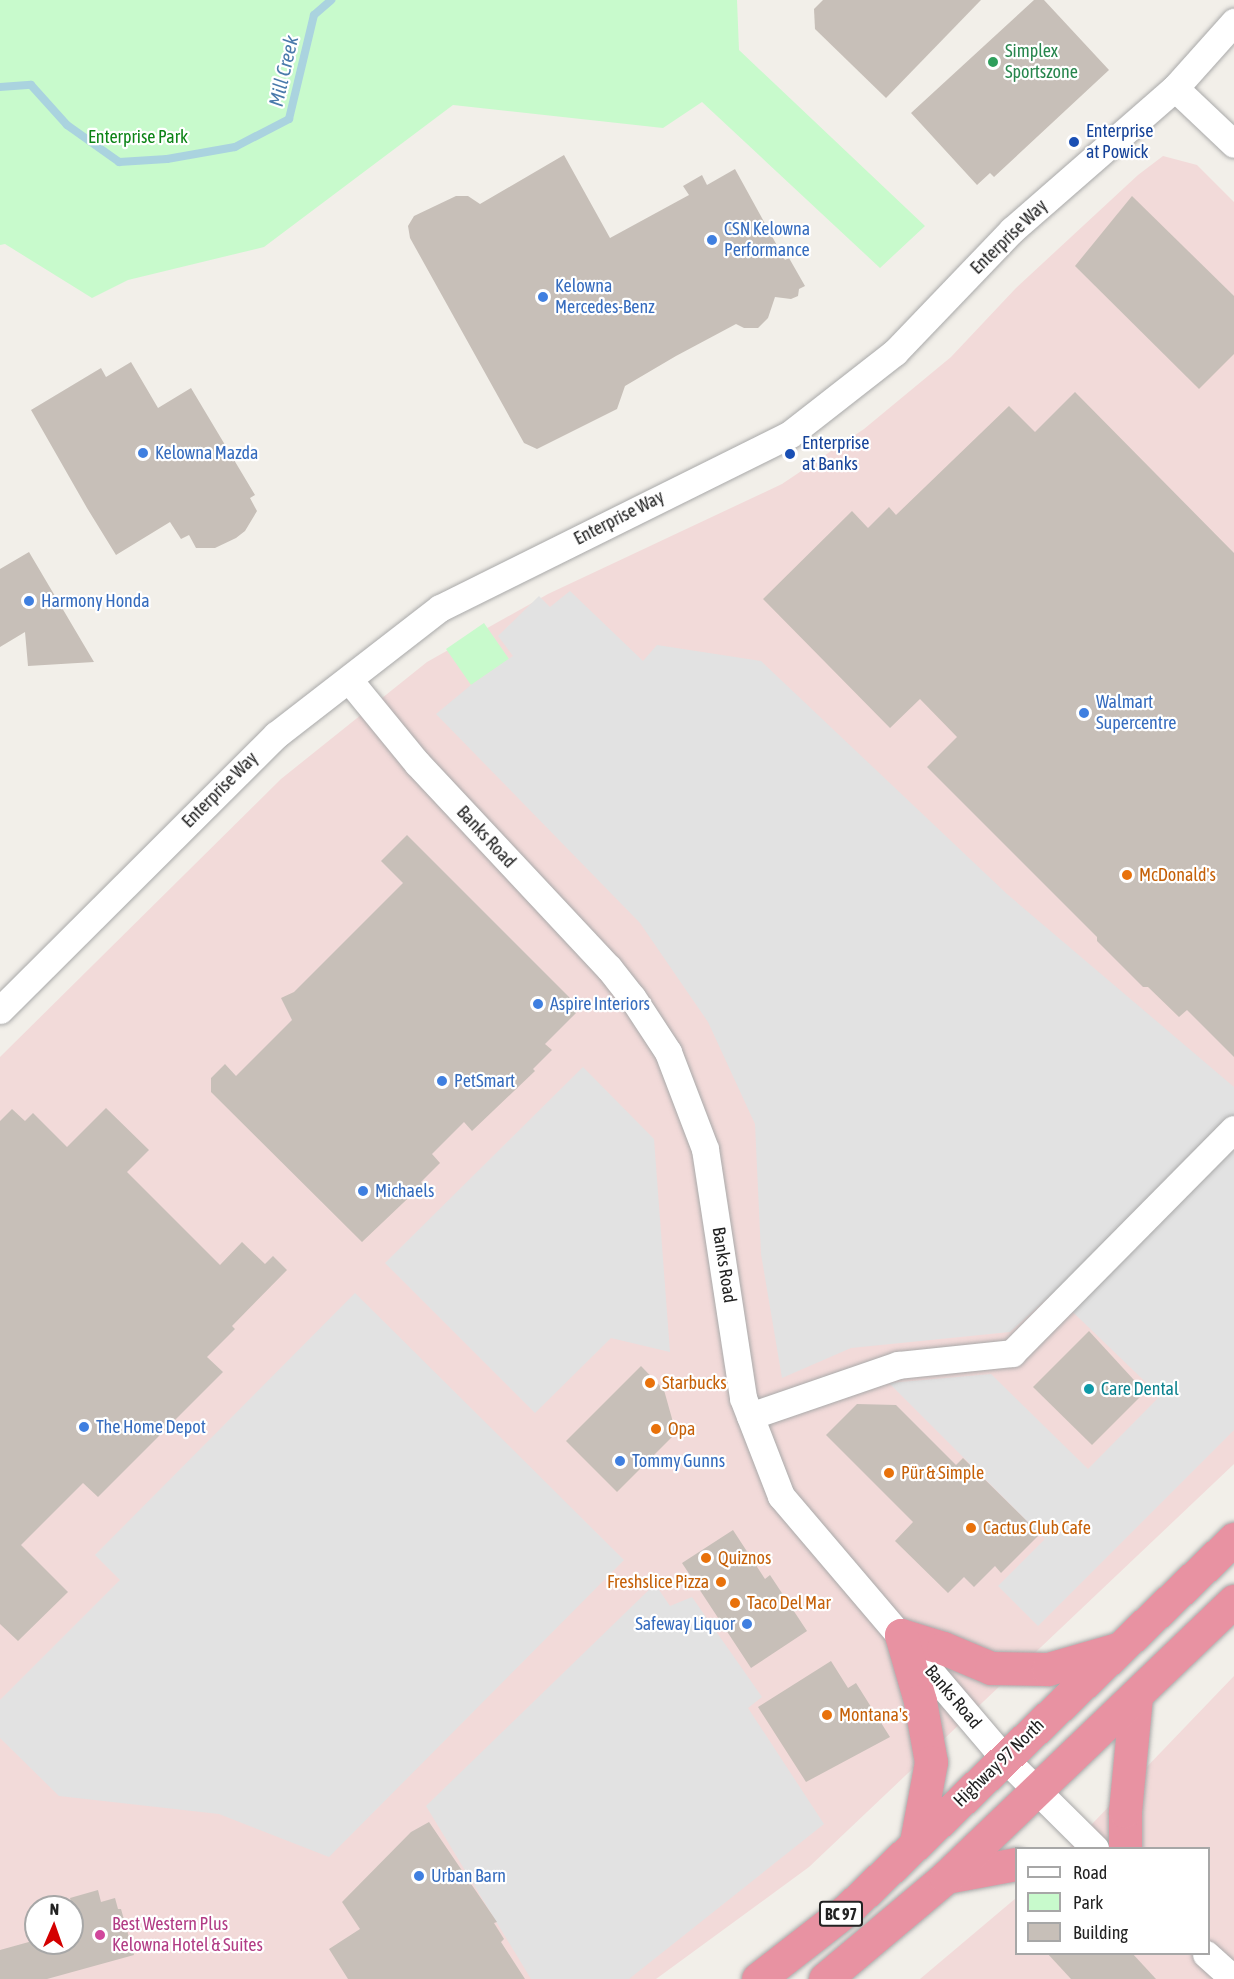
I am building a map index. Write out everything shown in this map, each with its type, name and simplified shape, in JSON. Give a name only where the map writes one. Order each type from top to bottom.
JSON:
[{"type":"highway","name":"Highway 97 North","points":[[758,1979],[848,1909],[1234,1539]]},
{"type":"highway","name":"BC 97","points":[[825,1979],[946,1877],[1234,1601]]},
{"type":"highway","points":[[901,1635],[943,1648],[991,1668],[1048,1669],[1119,1649]]},
{"type":"highway","points":[[901,1635],[920,1701],[931,1762],[916,1842]]},
{"type":"highway","points":[[1125,1847],[1125,1811],[1136,1696]]},
{"type":"highway","points":[[946,1877],[1015,1864]]},
{"type":"street","name":"Enterprise Way","points":[[0,1010],[276,735],[440,608],[790,434],[895,352],[1012,230],[1175,87],[1234,22]]},
{"type":"street","points":[[1175,87],[1234,144]]},
{"type":"street","name":"Banks Road","points":[[349,680],[417,763],[609,968],[632,997],[668,1052],[705,1149],[743,1398],[782,1496],[1004,1758],[1094,1847]]},
{"type":"street","points":[[750,1416],[898,1365],[1012,1353],[1234,1129]]},
{"type":"street","points":[[1208,1955],[1234,1979]]},
{"type":"shaded area","points":[[1163,156],[1197,165],[1234,202],[1234,1464],[809,1867],[656,1979],[0,1979],[0,1057],[281,779],[427,662],[548,594],[782,484],[864,429],[951,357],[1016,288],[1138,175]]},
{"type":"shaded area","points":[[570,591],[643,661],[657,645],[761,661],[1007,894],[1234,1087],[1234,1430],[1038,1626],[998,1586],[1045,1539],[889,1383],[991,1374],[1088,1469],[1160,1396],[1053,1293],[1010,1332],[851,1348],[782,1378],[761,1254],[755,1124],[708,1022],[640,923],[436,714],[471,685],[513,656],[498,636],[539,596],[550,607]]},
{"type":"shaded area","points":[[583,1067],[654,1139],[670,1352],[611,1338],[535,1413],[385,1263]]},
{"type":"shaded area","points":[[355,1293],[624,1560],[329,1857],[219,1814],[59,1796],[0,1738],[0,1700],[120,1580],[95,1555]]},
{"type":"shaded area","points":[[655,1584],[670,1606],[692,1597],[762,1697],[748,1708],[824,1824],[629,1979],[531,1979],[426,1806]]},
{"type":"shaded area","points":[[1234,1676],[1234,1979],[920,1979],[1015,1899],[1015,1955],[1210,1955],[1210,1847],[1070,1847]]},
{"type":"green space","name":"Enterprise Park","points":[[0,0],[737,0],[739,50],[925,226],[880,268],[702,102],[663,128],[453,105],[264,247],[128,280],[92,298],[5,244],[0,245]]},
{"type":"green space","points":[[484,623],[509,659],[471,685],[446,649]]},
{"type":"building","points":[[823,0],[981,0],[886,98],[815,29],[814,9]]},
{"type":"building","points":[[1034,0],[1044,0],[1109,70],[994,177],[990,173],[977,185],[911,113]]},
{"type":"building","name":"Kelowna Mercedes-Benz","points":[[564,155],[610,238],[689,195],[683,186],[702,175],[707,185],[735,169],[785,260],[789,258],[805,286],[799,289],[798,296],[791,299],[775,297],[768,318],[758,328],[744,328],[736,324],[676,356],[625,386],[617,409],[537,449],[524,443],[410,238],[408,226],[414,216],[456,196],[468,196],[480,204]]},
{"type":"building","points":[[1132,196],[1234,296],[1234,354],[1199,389],[1075,266]]},
{"type":"building","name":"Kelowna Mazda","points":[[131,362],[158,408],[191,388],[255,495],[250,498],[257,511],[245,531],[236,538],[215,548],[196,548],[189,535],[181,539],[170,522],[116,555],[87,508],[31,410],[101,368],[106,377]]},
{"type":"building","name":"Walmart Supercentre","points":[[1075,392],[1234,553],[1234,1057],[1187,1010],[1179,1017],[1148,987],[1143,987],[1097,941],[1097,937],[927,767],[957,737],[920,699],[890,728],[763,599],[852,511],[868,528],[889,507],[896,515],[1009,406],[1035,432]]},
{"type":"building","name":"Harmony Honda","points":[[29,552],[94,662],[28,666],[25,632],[0,647],[0,569]]},
{"type":"building","points":[[407,835],[578,1006],[574,1011],[576,1013],[545,1044],[552,1050],[533,1069],[535,1071],[472,1131],[464,1122],[432,1154],[440,1163],[421,1182],[423,1184],[362,1242],[211,1092],[211,1078],[225,1064],[236,1076],[292,1020],[281,998],[294,992],[403,883],[381,861]]},
{"type":"building","name":"The Home Depot","points":[[106,1108],[149,1150],[127,1172],[220,1265],[242,1242],[265,1264],[273,1256],[287,1270],[232,1326],[235,1329],[207,1357],[223,1372],[98,1497],[83,1483],[21,1545],[68,1592],[18,1641],[0,1624],[0,1121],[12,1109],[25,1121],[33,1113],[67,1147]]},
{"type":"building","name":"Care Dental","points":[[1089,1331],[1145,1392],[1092,1445],[1033,1387]]},
{"type":"building","points":[[641,1366],[664,1390],[676,1433],[617,1492],[566,1441]]},
{"type":"building","points":[[857,1404],[896,1405],[956,1465],[963,1458],[1040,1534],[1001,1573],[995,1566],[974,1587],[964,1577],[948,1593],[895,1541],[913,1522],[826,1435]]},
{"type":"building","points":[[733,1530],[765,1579],[770,1575],[807,1631],[751,1668],[682,1563]]},
{"type":"building","points":[[831,1661],[848,1688],[856,1683],[890,1737],[806,1782],[758,1707]]},
{"type":"building","points":[[429,1822],[497,1922],[494,1923],[504,1939],[501,1942],[525,1979],[348,1979],[329,1949],[360,1929],[342,1902],[411,1832]]},
{"type":"building","name":"Best Western Plus Kelowna Hotel & Suites","points":[[98,1890],[101,1902],[115,1898],[118,1909],[121,1909],[134,1955],[47,1979],[0,1979],[0,1950],[24,1943],[24,1955],[84,1955],[84,1895],[80,1895]]},
{"type":"building","points":[[1049,1955],[1134,1955],[1156,1979],[1071,1979]]},
{"type":"waterway","name":"Mill Creek","points":[[0,87],[31,85],[67,125],[119,162],[167,159],[235,147],[289,119],[314,15],[331,0]]},
{"type":"place","name":"Simplex Sportszone","points":[[993,62]]},
{"type":"place","name":"Enterprise at Powick","points":[[1074,142]]},
{"type":"place","name":"CSN Kelowna Performance","points":[[712,240]]},
{"type":"place","name":"Kelowna Mercedes-Benz","points":[[543,297]]},
{"type":"place","name":"Kelowna Mazda","points":[[143,453]]},
{"type":"place","name":"Enterprise at Banks","points":[[790,454]]},
{"type":"place","name":"Harmony Honda","points":[[29,601]]},
{"type":"place","name":"Walmart Supercentre","points":[[1084,713]]},
{"type":"place","name":"McDonald's","points":[[1127,875]]},
{"type":"place","name":"Aspire Interiors","points":[[538,1004]]},
{"type":"place","name":"PetSmart","points":[[442,1081]]},
{"type":"place","name":"Michaels","points":[[363,1191]]},
{"type":"place","name":"Starbucks","points":[[650,1383]]},
{"type":"place","name":"Care Dental","points":[[1089,1389]]},
{"type":"place","name":"The Home Depot","points":[[84,1427]]},
{"type":"place","name":"Opa","points":[[656,1429]]},
{"type":"place","name":"Tommy Gunns","points":[[620,1461]]},
{"type":"place","name":"Pür & Simple","points":[[889,1473]]},
{"type":"place","name":"Cactus Club Cafe","points":[[971,1528]]},
{"type":"place","name":"Quiznos","points":[[706,1558]]},
{"type":"place","name":"Freshslice Pizza","points":[[721,1582]]},
{"type":"place","name":"Taco Del Mar","points":[[735,1603]]},
{"type":"place","name":"Safeway Liquor","points":[[747,1624]]},
{"type":"place","name":"Montana's","points":[[827,1715]]},
{"type":"place","name":"Urban Barn","points":[[419,1876]]},
{"type":"place","name":"Best Western Plus Kelowna Hotel & Suites","points":[[100,1935]]}]
